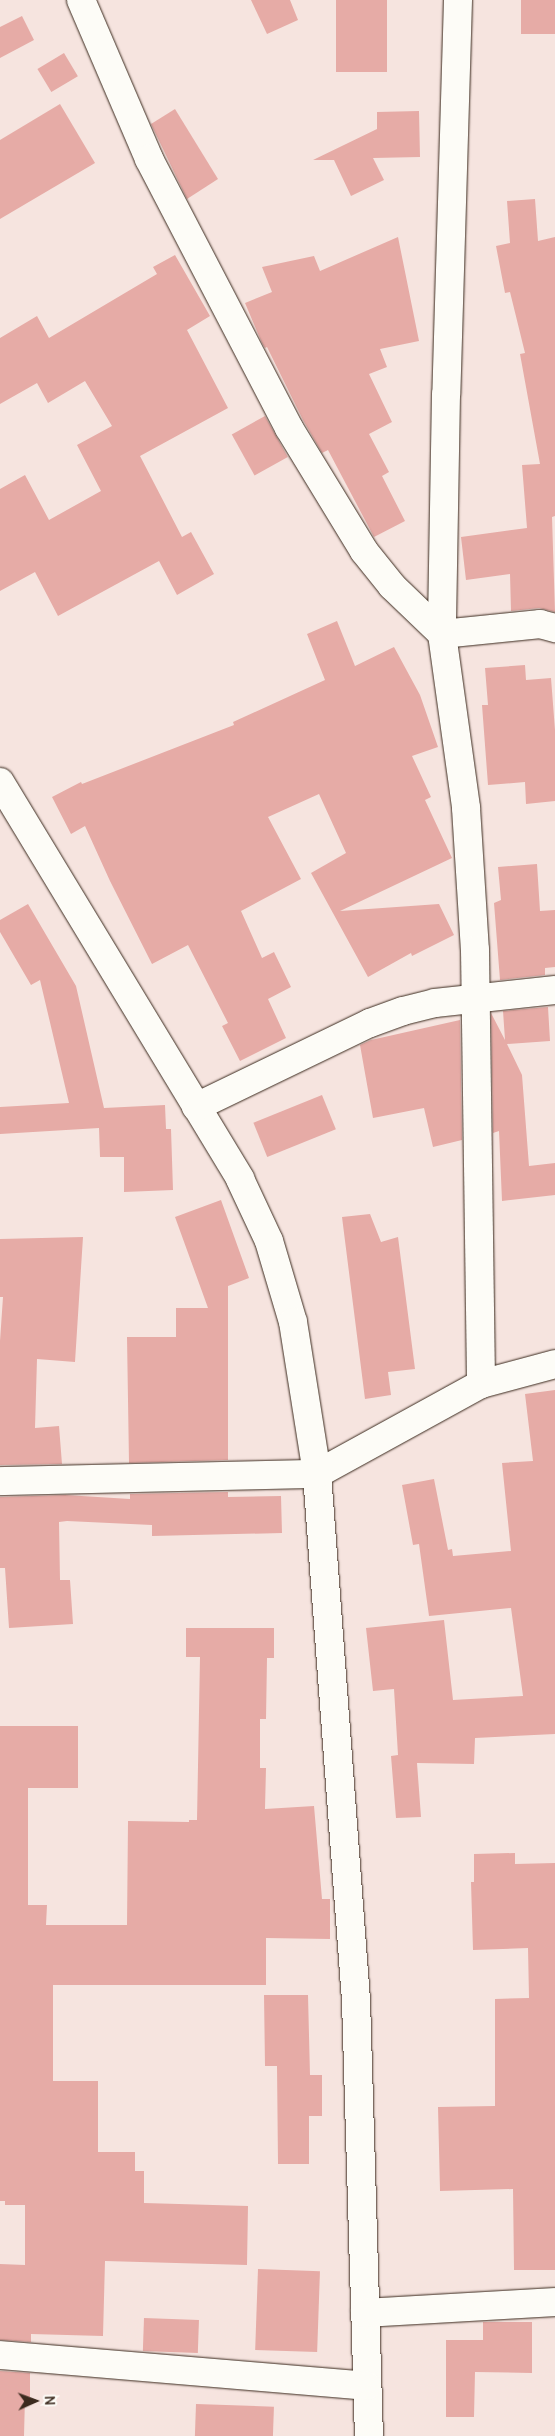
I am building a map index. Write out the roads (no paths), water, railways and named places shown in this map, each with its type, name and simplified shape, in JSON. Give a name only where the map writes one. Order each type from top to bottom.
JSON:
[{"type":"street","points":[[81,0],[149,159],[289,428],[364,551],[392,586],[442,634],[540,624],[555,628]]},
{"type":"street","points":[[458,0],[446,403],[442,634],[466,808],[477,998],[481,1384]]},
{"type":"street","points":[[0,782],[240,1179],[269,1241],[293,1322],[318,1474],[356,2000],[369,2436]]},
{"type":"street","points":[[196,1107],[386,1017],[435,1003],[555,990]]},
{"type":"street","points":[[0,1481],[318,1474],[481,1384],[555,1364]]},
{"type":"street","points":[[365,2313],[555,2302]]},
{"type":"street","points":[[0,2355],[367,2386]]}]
